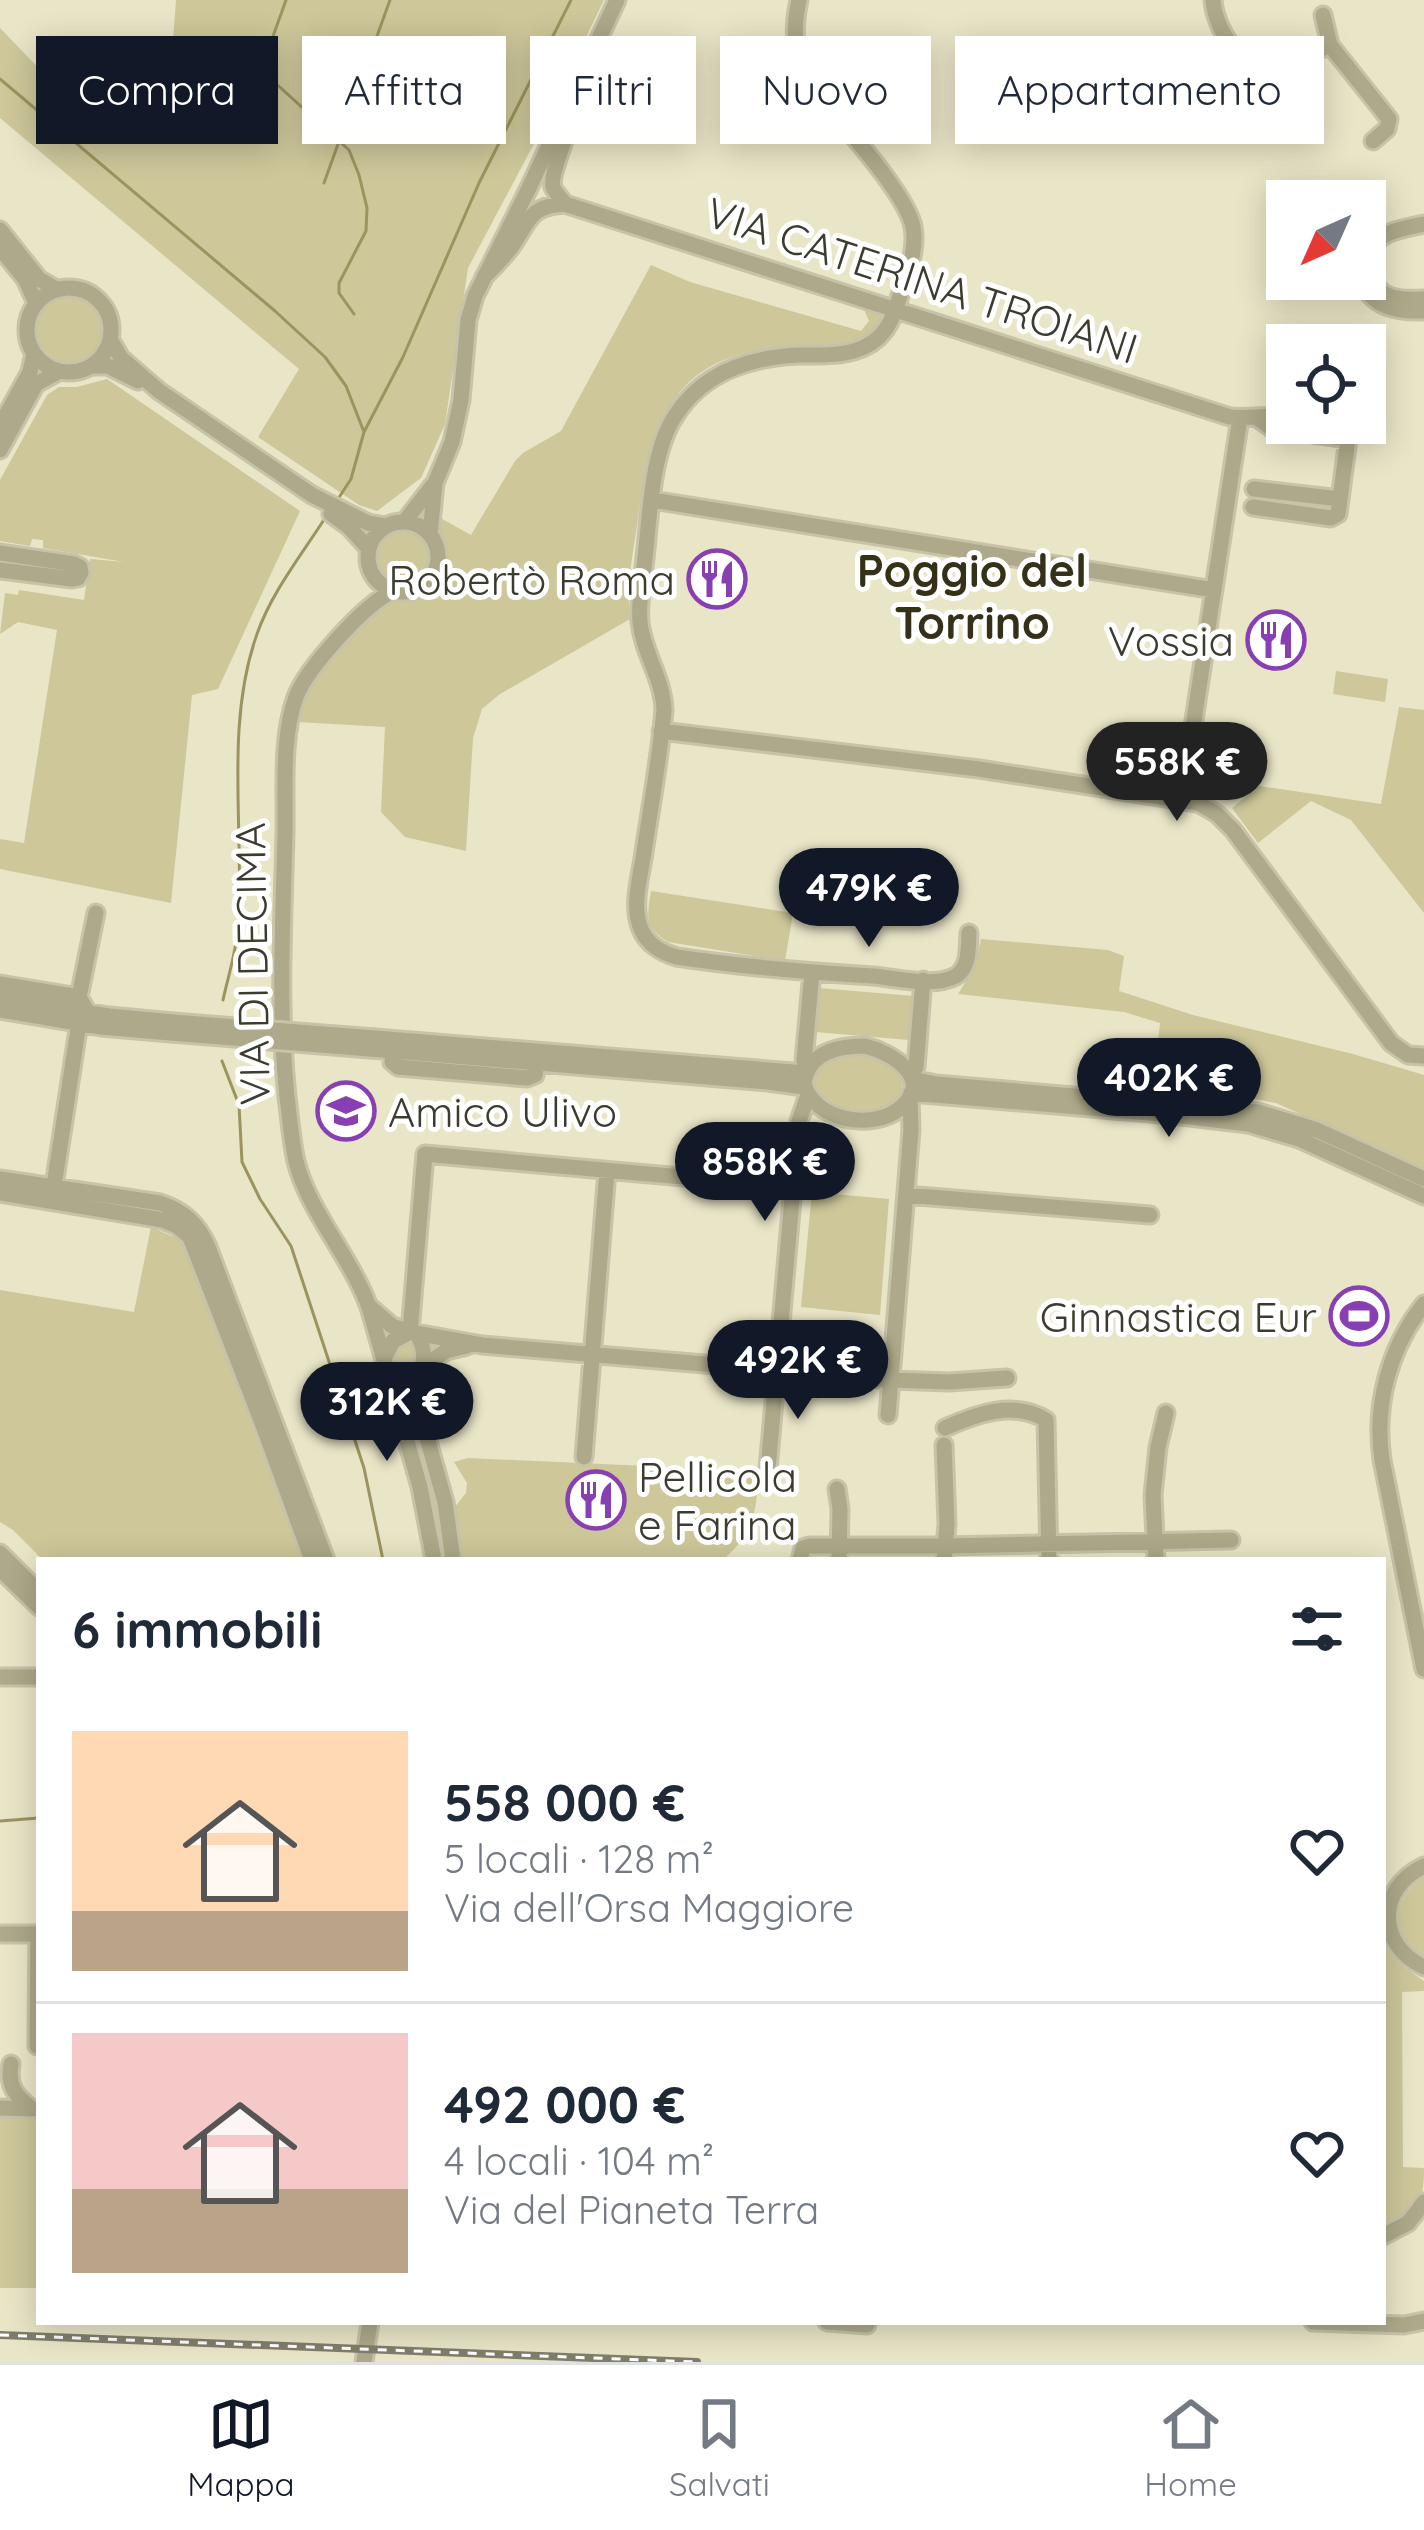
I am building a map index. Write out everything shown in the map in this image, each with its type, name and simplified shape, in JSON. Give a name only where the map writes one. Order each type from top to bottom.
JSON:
[{"type":"street","points":[[600,36],[617,0]]},
{"type":"street","points":[[799,0],[796,56],[804,74],[901,198],[914,232],[911,259],[896,309],[881,335],[863,348],[786,356],[724,370],[704,383],[669,426],[652,500],[639,616],[663,697],[638,920],[652,944],[668,955],[783,971],[923,980],[962,972],[969,933]]},
{"type":"street","points":[[1213,0],[1216,22],[1225,39],[1260,66],[1276,67],[1330,45]]},
{"type":"street","points":[[1323,15],[1330,45],[1389,119],[1387,129],[1373,141]]},
{"type":"street","points":[[110,339],[121,358],[159,391],[308,492],[366,545],[377,581],[393,591],[415,590],[432,576],[438,555],[430,534],[435,483],[456,428],[468,320],[549,144]]},
{"type":"street","points":[[484,277],[531,215],[546,206],[565,204],[552,186],[552,174],[565,144]]},
{"type":"street","name":"VIA CATERINA TROIANI","points":[[565,204],[1230,417],[1266,415]]},
{"type":"street","points":[[1386,224],[1424,214]]},
{"type":"street","points":[[1424,224],[1381,238],[1368,265],[1372,280],[1386,294],[1424,299]]},
{"type":"street","points":[[0,230],[38,279],[56,289]]},
{"type":"street","points":[[0,248],[25,279],[35,303]]},
{"type":"street","points":[[0,427],[29,372],[34,353],[27,325],[35,303],[56,289],[79,289],[96,297],[110,317],[104,354],[91,366],[58,372],[36,384],[0,450]]},
{"type":"street","points":[[1375,300],[1385,308],[1424,311]]},
{"type":"street","points":[[34,353],[58,372]]},
{"type":"street","points":[[91,366],[112,367],[159,391]]},
{"type":"street","points":[[1182,799],[1214,590],[1248,418]]},
{"type":"street","name":"VIA CATERINA TROIANI","points":[[1248,418],[1266,426]]},
{"type":"street","points":[[1254,498],[1330,518],[1338,514],[1347,444]]},
{"type":"street","points":[[404,521],[435,483]]},
{"type":"street","points":[[308,492],[380,525],[404,521],[430,534]]},
{"type":"street","points":[[652,500],[1214,590]]},
{"type":"street","points":[[366,545],[380,525]]},
{"type":"street","points":[[0,553],[74,564],[81,573],[71,580],[0,570]]},
{"type":"street","name":"VIA DI DECIMA","points":[[352,622],[371,573]]},
{"type":"street","name":"VIA DI DECIMA","points":[[393,591],[352,622],[301,687],[293,706],[287,758],[282,1034],[296,1164],[369,1307],[428,1517],[434,1557]]},
{"type":"street","points":[[661,731],[1203,805],[1226,822],[1394,1045],[1406,1054],[1424,1056]]},
{"type":"street","points":[[53,1194],[84,1018],[79,997],[96,914]]},
{"type":"street","points":[[768,1469],[806,1081],[812,972]]},
{"type":"street","points":[[888,1414],[923,980]]},
{"type":"street","points":[[0,984],[79,997]]},
{"type":"street","points":[[0,999],[84,1018]]},
{"type":"street","points":[[0,1010],[806,1081]]},
{"type":"street","points":[[373,1044],[393,1051],[806,1081]]},
{"type":"street","points":[[858,1046],[890,1054],[905,1066],[911,1086],[894,1112],[855,1120],[824,1110],[806,1081],[827,1052],[858,1046]]},
{"type":"street","points":[[911,1086],[936,1084],[1258,1112],[1310,1127],[1424,1179]]},
{"type":"street","points":[[911,1086],[1247,1124],[1299,1138],[1424,1196]]},
{"type":"street","points":[[453,1557],[445,1502],[417,1402],[416,1385],[425,1351],[413,1333],[425,1154],[794,1187]]},
{"type":"street","points":[[584,1456],[607,1171]]},
{"type":"street","points":[[0,1179],[168,1221],[192,1240],[311,1557]]},
{"type":"street","points":[[0,1193],[167,1205],[197,1226],[325,1557]]},
{"type":"street","points":[[906,1195],[1150,1215]]},
{"type":"street","points":[[1424,1304],[1391,1364],[1379,1430],[1424,1670]]},
{"type":"street","points":[[369,1307],[392,1326],[482,1345],[891,1380],[1007,1378]]},
{"type":"street","points":[[384,1359],[393,1341],[413,1333]]},
{"type":"street","points":[[424,1366],[449,1350],[482,1345]]},
{"type":"street","points":[[944,1553],[945,1437],[976,1416],[1015,1409],[1046,1420],[1050,1552]]},
{"type":"street","points":[[1156,1557],[1153,1490],[1166,1413]]},
{"type":"street","points":[[837,1489],[839,1553]]},
{"type":"street","points":[[801,1554],[807,1546],[839,1553],[1050,1552],[1231,1540]]},
{"type":"street","points":[[0,1553],[36,1589]]},
{"type":"street","points":[[0,1569],[36,1604]]},
{"type":"street","points":[[0,1676],[36,1677]]},
{"type":"street","points":[[1424,1866],[1400,1884],[1386,1919],[1403,1954],[1424,1967]]},
{"type":"street","points":[[0,1934],[36,1934]]},
{"type":"street","points":[[35,2109],[13,2091],[6,2069],[36,2047]]},
{"type":"street","points":[[0,2108],[35,2109]]},
{"type":"street","points":[[1386,2234],[1408,2223],[1424,2202]]},
{"type":"street","points":[[1386,2324],[1424,2320]]},
{"type":"street","points":[[364,2362],[370,2325]]},
{"type":"shaded area","points":[[176,0],[604,0],[587,36],[530,36],[530,144],[534,144],[468,268],[445,424],[421,478],[377,511],[359,505],[258,437],[299,369],[0,118],[0,28],[36,65],[36,144],[278,144],[278,36],[173,36]]},
{"type":"shaded area","points":[[651,265],[690,282],[861,331],[869,321],[862,305],[884,312],[878,330],[855,345],[754,351],[723,360],[680,392],[666,412],[648,462],[631,569],[630,619],[482,709],[473,738],[466,851],[405,837],[381,812],[385,727],[298,722],[306,691],[334,653],[382,603],[420,594],[438,579],[444,556],[435,515],[471,535],[515,461],[561,431]]},
{"type":"shaded area","points":[[70,296],[93,306],[103,329],[93,352],[70,362],[47,352],[37,329],[47,306]]},
{"type":"shaded area","points":[[107,379],[300,511],[218,689],[192,695],[171,903],[0,869],[0,839],[24,843],[57,630],[18,622],[0,634],[5,593],[18,595],[19,590],[84,600],[90,559],[124,562],[43,548],[43,540],[32,539],[30,546],[0,541],[0,480],[47,395],[59,387]]},
{"type":"shaded area","points":[[403,531],[421,539],[429,557],[421,575],[403,583],[385,575],[377,557],[385,539]]},
{"type":"shaded area","points":[[1336,671],[1388,679],[1385,702],[1333,694]]},
{"type":"shaded area","points":[[1399,707],[1424,710],[1424,913],[1351,820],[1311,801],[1258,843],[1232,808],[1259,786],[1381,804]]},
{"type":"shaded area","points":[[651,891],[793,913],[785,961],[668,942],[649,920]]},
{"type":"shaded area","points":[[981,939],[1108,950],[1124,956],[1119,991],[1424,1075],[1424,1170],[1276,1103],[1202,1090],[1204,1070],[1173,1068],[1169,1081],[1154,1080],[1160,1023],[1124,1012],[958,994],[975,966]]},
{"type":"shaded area","points":[[819,988],[913,996],[909,1040],[815,1032]]},
{"type":"shaded area","points":[[856,1051],[885,1058],[903,1075],[902,1097],[888,1108],[845,1110],[819,1097],[812,1088],[820,1064]]},
{"type":"shaded area","points":[[812,1192],[889,1199],[880,1315],[801,1307]]},
{"type":"shaded area","points":[[151,1227],[183,1241],[301,1557],[40,1557],[0,1522],[0,1290],[134,1312]]},
{"type":"shaded area","points":[[403,1341],[415,1346],[408,1400],[439,1512],[446,1557],[441,1557],[435,1513],[391,1355]]},
{"type":"shaded area","points":[[468,1458],[713,1469],[758,1476],[756,1502],[747,1532],[726,1557],[461,1557],[454,1508],[466,1493],[467,1483],[454,1462]]},
{"type":"shaded area","points":[[1424,1877],[1424,1958],[1404,1940],[1398,1918],[1405,1896]]},
{"type":"shaded area","points":[[1386,1945],[1396,1960],[1424,1981],[1424,1991],[1402,1992],[1403,2167],[1424,2168],[1419,2200],[1403,2219],[1386,2229]]},
{"type":"shaded area","points":[[0,2117],[36,2117],[36,2288],[0,2288]]},
{"type":"waterway","points":[[286,0],[261,70],[349,150],[359,175],[367,208],[366,231],[339,283],[339,293],[354,314]]},
{"type":"waterway","points":[[324,183],[390,0]]},
{"type":"waterway","points":[[336,502],[351,479],[364,432],[403,357],[479,183],[571,0]]},
{"type":"waterway","points":[[0,79],[325,357],[346,386],[364,432]]},
{"type":"waterway","points":[[223,1000],[238,928],[238,742],[247,669],[271,603],[327,515]]},
{"type":"waterway","points":[[222,1061],[239,1105],[242,1162],[291,1246],[364,1468],[382,1557]]},
{"type":"waterway","points":[[0,1821],[36,1818]]},
{"type":"railway","points":[[0,2335],[697,2362]]},
{"type":"place","name":"Robertò Roma","points":[[717,579]]},
{"type":"place","name":"Vossia","points":[[1276,640]]},
{"type":"place","name":"Amico Ulivo","points":[[346,1111]]},
{"type":"place","name":"Ginnastica Eur","points":[[1359,1316]]},
{"type":"place","name":"Pellicola e Farina","points":[[596,1500]]},
{"type":"district","name":"Poggio del Torrino","points":[[972,596]]}]
